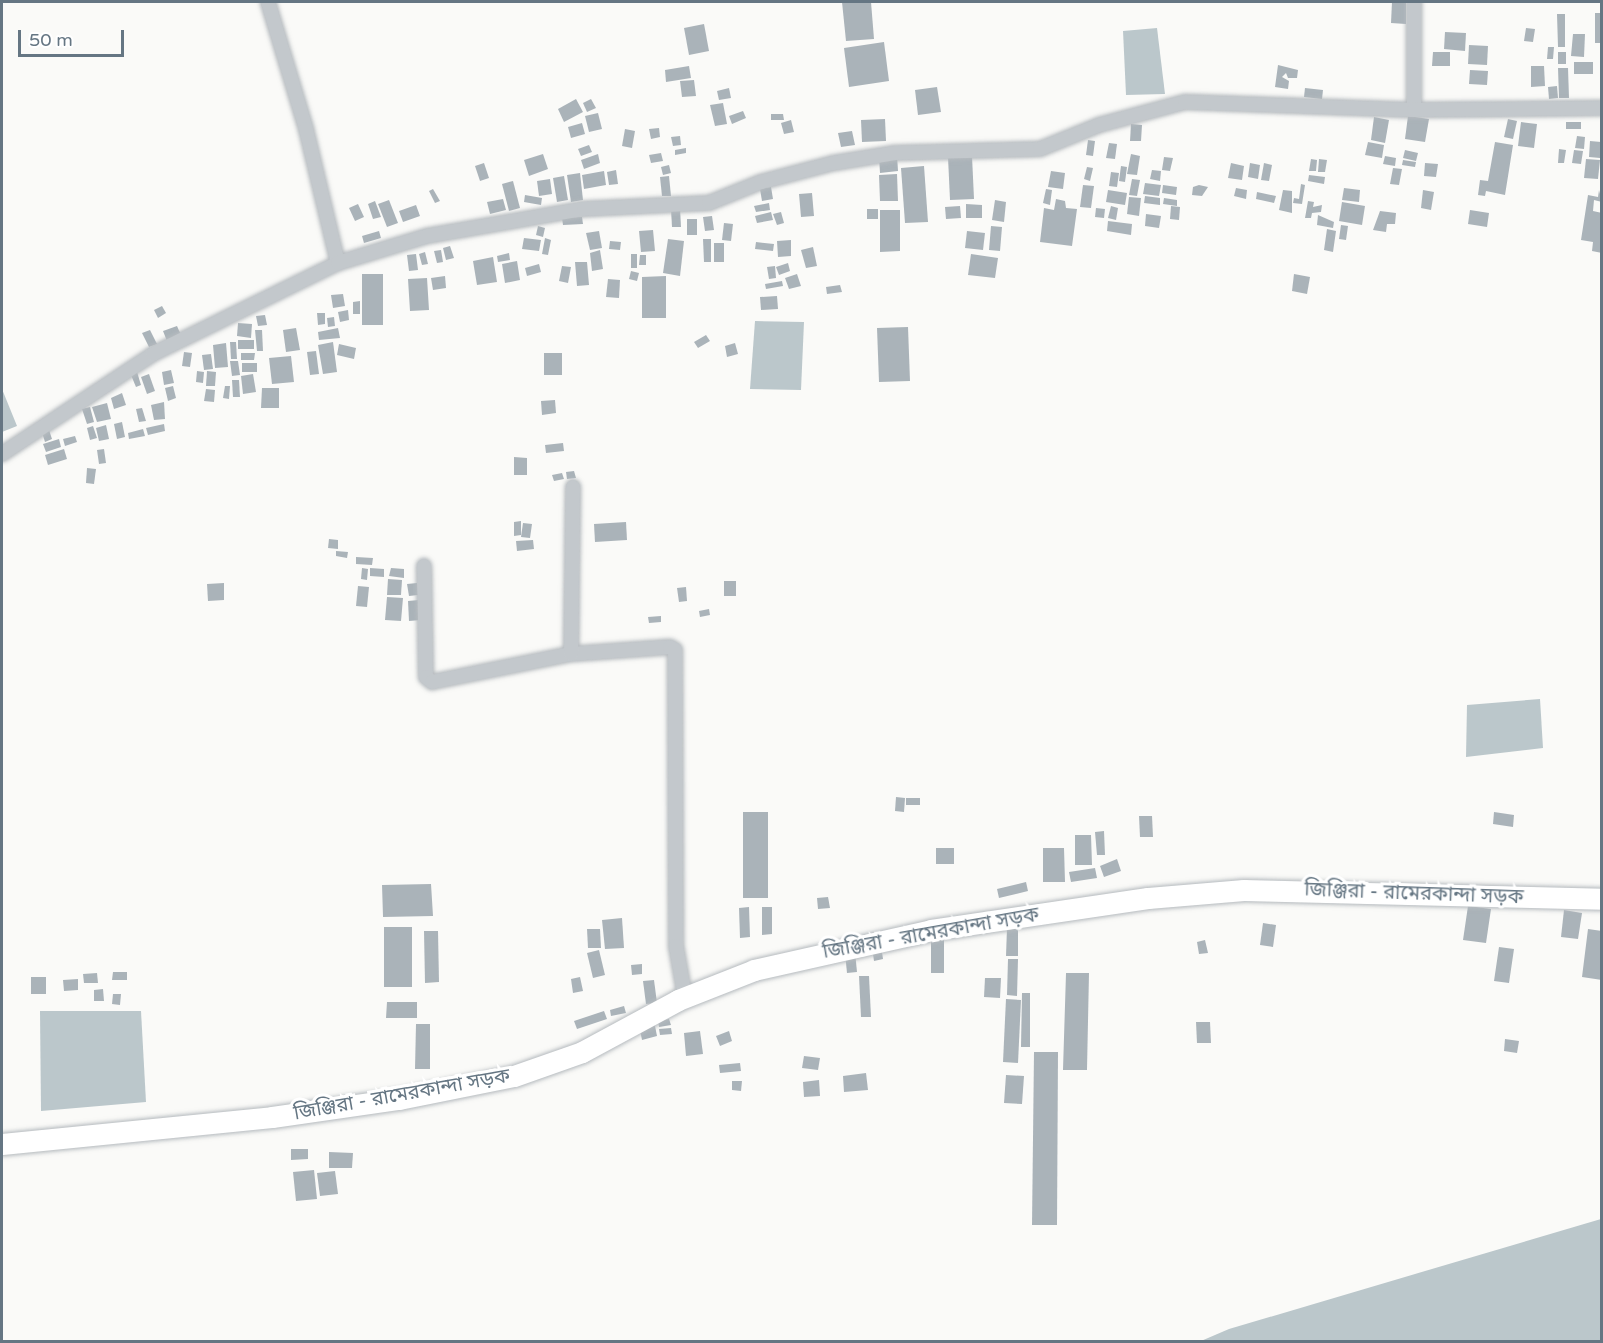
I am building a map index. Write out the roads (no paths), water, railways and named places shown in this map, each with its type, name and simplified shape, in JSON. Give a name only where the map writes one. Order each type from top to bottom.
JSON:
[{"type":"main road","name":"জিঞ্জিরা - রামেরকান্দা সড়ক","points":[[2,1144],[272,1117],[399,1099],[514,1076],[582,1052],[685,997],[754,970],[817,953],[931,930],[1148,898],[1244,890],[1602,899]]},
{"type":"street","points":[[268,2],[306,129],[338,263]]},
{"type":"street","points":[[1413,110],[1414,2]]},
{"type":"street","points":[[2,454],[153,354],[338,263],[427,236],[573,211],[710,203],[761,182],[834,163],[895,153],[1040,149],[1099,126],[1185,102],[1413,110],[1602,108]]},
{"type":"street","points":[[571,654],[573,487]]},
{"type":"street","points":[[424,566],[426,677],[432,682],[571,654],[670,647],[677,655],[676,946],[685,997]]}]
